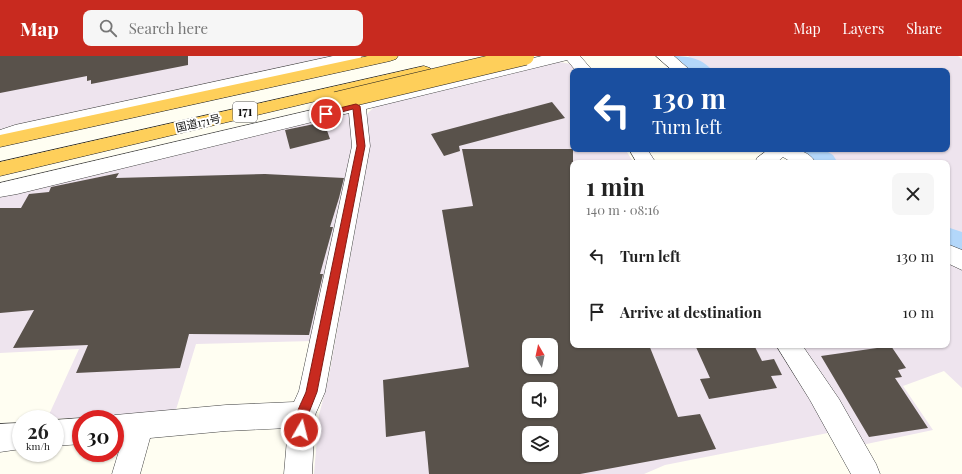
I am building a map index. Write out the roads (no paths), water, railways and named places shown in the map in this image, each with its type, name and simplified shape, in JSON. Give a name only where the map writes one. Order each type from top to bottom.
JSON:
[{"type":"highway","name":"171","points":[[0,141],[390,56]]},
{"type":"highway","name":"国道171号","points":[[0,154],[431,56]]},
{"type":"highway","name":"国道171号","points":[[0,169],[489,56]]},
{"type":"highway","name":"171","points":[[0,181],[346,104],[525,56]]},
{"type":"street","points":[[0,136],[16,131],[354,56]]},
{"type":"street","points":[[0,190],[25,185],[504,63],[562,56]]},
{"type":"street","points":[[572,56],[582,68]]},
{"type":"street","points":[[664,56],[679,68]]},
{"type":"street","points":[[298,474],[302,415],[312,392],[361,146],[346,104]]},
{"type":"street","points":[[768,160],[777,152]]},
{"type":"street","points":[[789,152],[802,160]]},
{"type":"street","points":[[950,254],[962,261]]},
{"type":"street","points":[[790,348],[841,427],[866,474]]},
{"type":"street","points":[[126,474],[128,427],[226,418],[302,415]]},
{"type":"street","points":[[0,438],[12,437]]},
{"type":"waterway","points":[[680,56],[694,68]]},
{"type":"waterway","points":[[803,152],[816,160]]},
{"type":"waterway","points":[[950,244],[962,251]]}]
